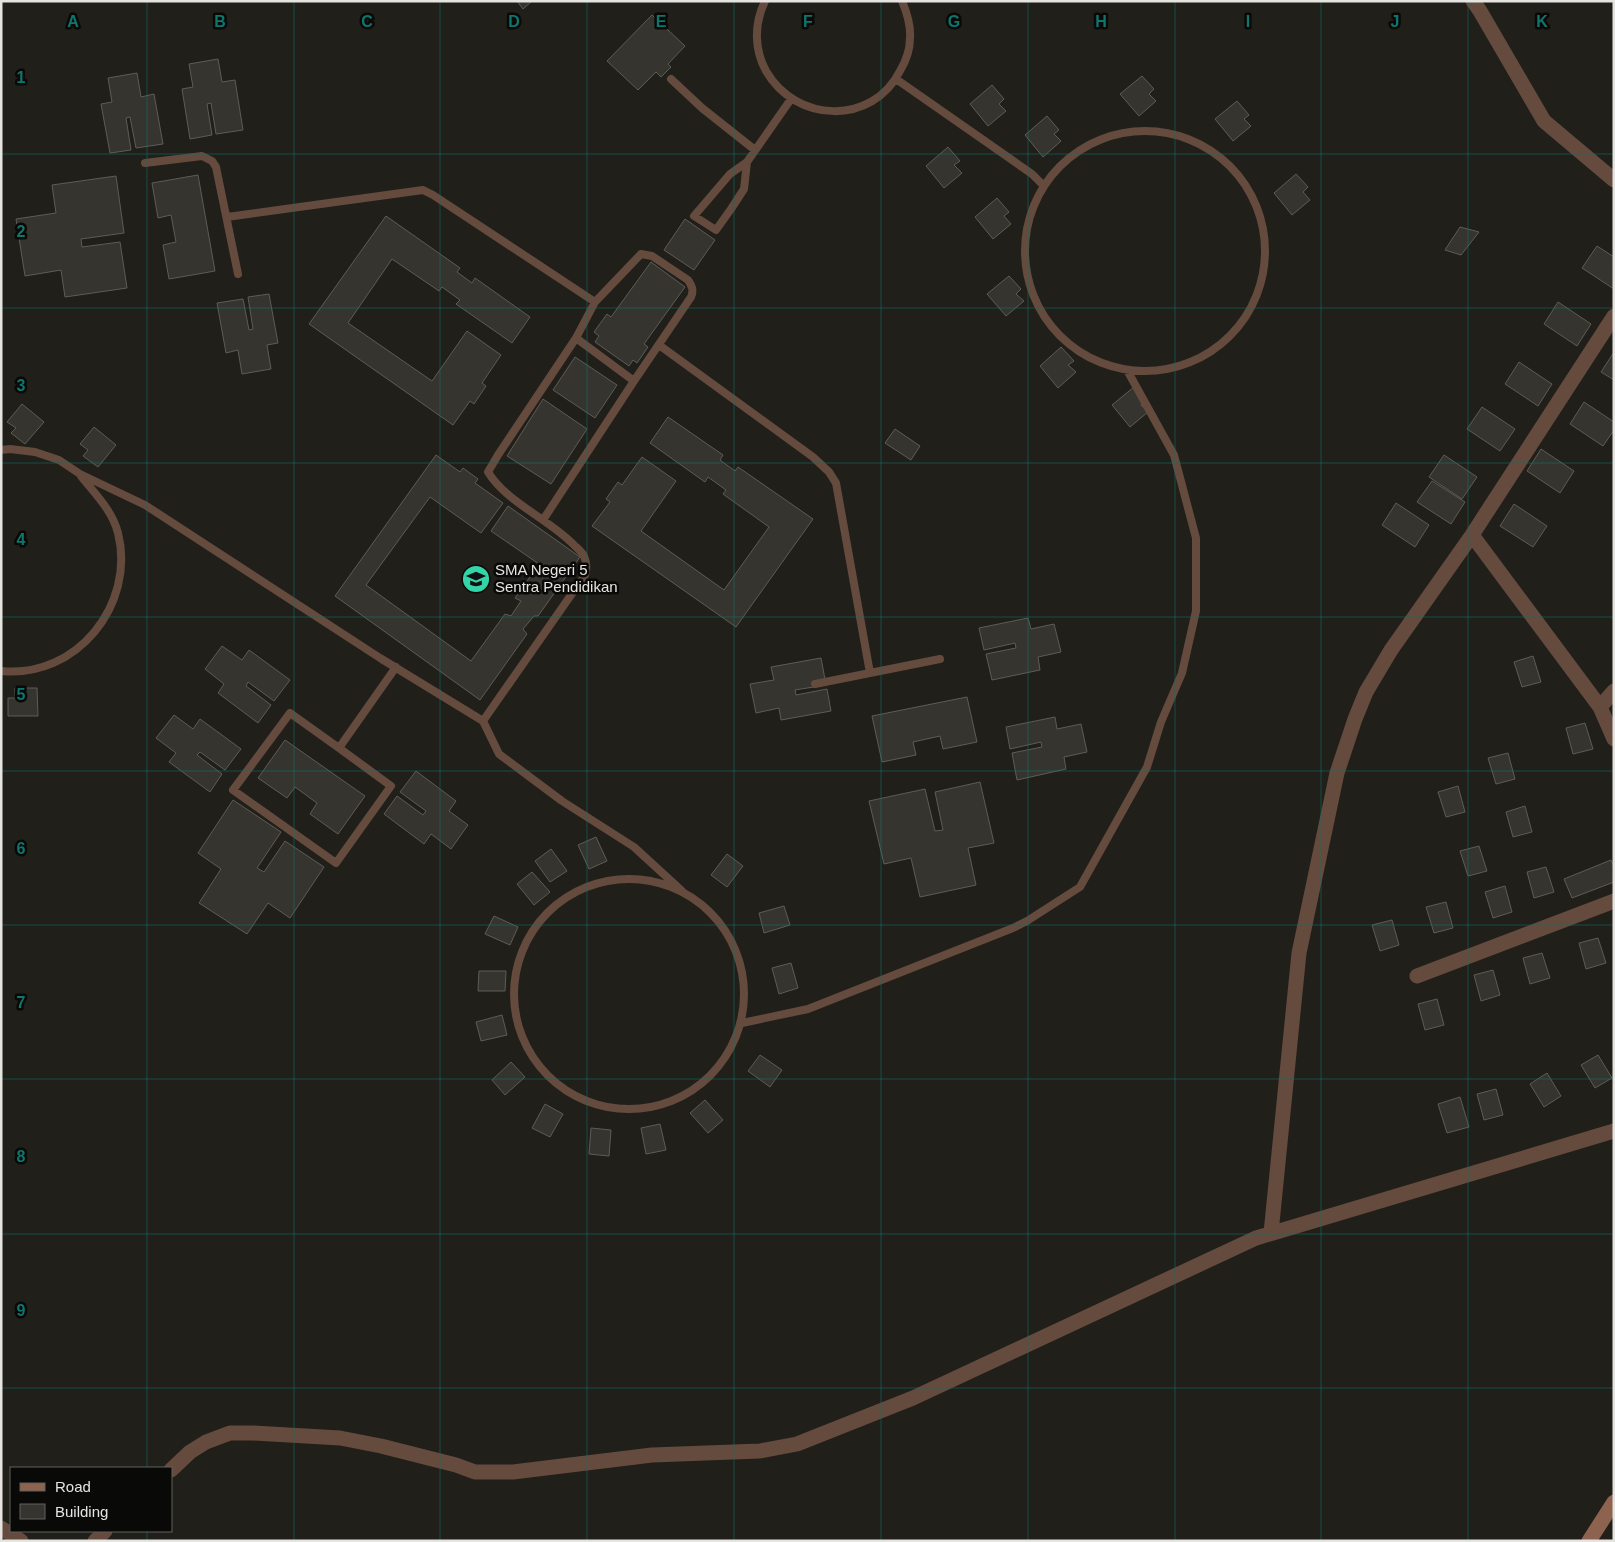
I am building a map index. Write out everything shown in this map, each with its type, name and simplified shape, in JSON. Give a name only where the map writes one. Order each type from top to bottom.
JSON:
[{"type":"street","points":[[1473,1],[1544,121],[1614,180]]},
{"type":"street","points":[[1271,1232],[1299,953],[1337,773],[1355,719],[1391,650],[1472,535],[1614,316]]},
{"type":"street","points":[[1472,535],[1600,707],[1614,739]]},
{"type":"street","points":[[1600,707],[1614,691]]},
{"type":"street","points":[[1417,976],[1614,901]]},
{"type":"street","points":[[172,1469],[190,1452],[206,1442],[230,1433],[340,1438],[382,1446],[456,1465],[475,1472],[513,1472],[652,1455],[760,1451],[797,1444],[913,1398],[1271,1232],[1614,1131]]},
{"type":"street","points":[[1589,1541],[1614,1502]]},
{"type":"street","points":[[1,1528],[21,1541]]},
{"type":"street","points":[[95,1541],[104,1532]]},
{"type":"lane","points":[[765,1],[759,13],[756,37],[761,60],[773,82],[791,99],[812,108],[835,112],[859,107],[880,96],[896,79],[906,60],[910,39],[908,18],[902,1]]},
{"type":"lane","points":[[671,79],[702,108],[755,150]]},
{"type":"lane","points":[[896,79],[1032,174],[1043,185]]},
{"type":"lane","points":[[747,162],[744,189],[716,230],[694,216],[730,174],[747,162],[791,99]]},
{"type":"lane","points":[[1145,130],[1175,134],[1203,145],[1228,163],[1247,186],[1260,214],[1266,244],[1264,274],[1251,310],[1227,341],[1195,362],[1158,372],[1119,369],[1083,355],[1053,330],[1033,297],[1024,259],[1027,221],[1043,185],[1062,162],[1087,144],[1115,134],[1145,130]]},
{"type":"lane","points":[[145,163],[202,156],[208,158],[216,167],[238,274]]},
{"type":"lane","points":[[227,217],[423,190],[595,302]]},
{"type":"lane","points":[[483,721],[585,575],[587,566],[584,555],[565,537],[495,484],[488,472],[498,454],[576,338],[595,302],[641,254],[652,256],[688,280],[693,292],[543,520]]},
{"type":"lane","points":[[576,338],[634,381]]},
{"type":"lane","points":[[659,345],[813,456],[829,472],[836,483],[870,673]]},
{"type":"lane","points":[[742,1023],[808,1009],[1004,931],[1027,921],[1080,887],[1147,767],[1161,722],[1182,673],[1196,611],[1196,538],[1174,455],[1126,370]]},
{"type":"lane","points":[[1,450],[10,449],[35,452],[59,460],[80,474],[145,505],[483,721],[500,754],[562,801],[634,847],[682,891],[713,914],[735,947],[745,984],[742,1023],[727,1058],[702,1085],[669,1104],[632,1111],[594,1105],[561,1088],[534,1061],[518,1027],[513,990],[520,953],[539,920],[569,894],[605,881],[644,879],[682,891]]},
{"type":"lane","points":[[1,671],[27,671],[50,665],[70,654],[88,640],[114,602],[120,579],[121,556],[118,533],[110,511],[80,474]]},
{"type":"lane","points":[[815,684],[940,659]]},
{"type":"lane","points":[[339,748],[396,667]]},
{"type":"lane","points":[[290,714],[339,748],[391,786],[336,863],[233,790],[290,714]]},
{"type":"building","points":[[517,1],[532,1],[523,9]]},
{"type":"building","points":[[652,15],[685,46],[668,64],[671,67],[661,77],[656,72],[638,90],[607,61]]},
{"type":"building","points":[[218,59],[222,82],[235,80],[243,130],[216,134],[211,103],[207,104],[212,135],[190,139],[182,89],[193,87],[189,64]]},
{"type":"building","points":[[137,73],[141,97],[154,94],[163,144],[136,148],[130,117],[126,118],[131,150],[110,153],[101,104],[112,102],[108,78]]},
{"type":"building","points":[[1142,76],[1154,89],[1149,94],[1156,101],[1139,116],[1120,94]]},
{"type":"building","points":[[992,85],[1004,99],[999,104],[1006,111],[988,126],[970,104]]},
{"type":"building","points":[[1237,101],[1249,115],[1244,119],[1251,126],[1233,141],[1215,119]]},
{"type":"building","points":[[1047,116],[1059,130],[1054,134],[1061,141],[1043,157],[1025,135]]},
{"type":"building","points":[[948,147],[960,161],[954,165],[962,173],[944,188],[926,166]]},
{"type":"building","points":[[1296,174],[1308,187],[1303,192],[1310,200],[1292,215],[1274,193]]},
{"type":"building","points":[[198,175],[215,271],[169,279],[163,245],[176,242],[171,215],[158,218],[152,183]]},
{"type":"building","points":[[116,176],[124,233],[81,239],[82,247],[120,242],[127,288],[65,297],[61,270],[25,276],[16,219],[56,213],[52,185]]},
{"type":"building","points":[[997,198],[1009,212],[1004,216],[1011,224],[993,239],[975,217]]},
{"type":"building","points":[[386,216],[460,268],[457,272],[472,283],[475,278],[530,317],[512,343],[456,304],[460,300],[442,287],[439,291],[392,259],[348,323],[432,381],[467,331],[501,355],[482,383],[486,386],[474,404],[470,401],[453,425],[309,324]]},
{"type":"building","points":[[685,219],[715,240],[694,270],[664,250]]},
{"type":"building","points":[[1460,227],[1479,232],[1461,255],[1445,250]]},
{"type":"building","points":[[1597,246],[1614,257],[1614,289],[1582,268]]},
{"type":"building","points":[[651,262],[685,287],[644,344],[648,347],[637,363],[633,360],[629,366],[595,342],[599,336],[594,332],[607,314],[611,317]]},
{"type":"building","points":[[1009,276],[1021,289],[1016,294],[1024,301],[1006,316],[987,294]]},
{"type":"building","points":[[269,294],[278,343],[267,345],[271,369],[242,374],[238,350],[226,353],[217,303],[243,299],[249,330],[253,329],[248,297]]},
{"type":"building","points":[[1558,302],[1591,324],[1577,346],[1544,324]]},
{"type":"building","points":[[1061,347],[1074,361],[1068,365],[1076,372],[1058,388],[1040,366]]},
{"type":"building","points":[[1614,352],[1614,380],[1601,372]]},
{"type":"building","points":[[575,357],[617,385],[595,418],[553,390]]},
{"type":"building","points":[[1519,362],[1552,384],[1538,406],[1505,384]]},
{"type":"building","points":[[1134,387],[1146,400],[1141,405],[1148,412],[1130,427],[1112,405]]},
{"type":"building","points":[[543,399],[587,429],[551,484],[507,456]]},
{"type":"building","points":[[1584,402],[1614,422],[1614,430],[1603,446],[1570,424]]},
{"type":"building","points":[[22,404],[44,422],[25,444],[11,433],[16,428],[7,422]]},
{"type":"building","points":[[1482,407],[1515,429],[1500,451],[1467,429]]},
{"type":"building","points":[[668,417],[723,455],[720,460],[735,471],[738,467],[813,519],[736,627],[592,526],[610,502],[606,499],[618,482],[622,485],[642,457],[676,481],[641,531],[724,590],[769,527],[723,494],[726,490],[708,477],[705,482],[650,443]]},
{"type":"building","points":[[94,427],[116,445],[98,467],[83,456],[88,450],[80,444]]},
{"type":"building","points":[[895,429],[920,446],[911,460],[885,443]]},
{"type":"building","points":[[1541,449],[1574,471],[1560,493],[1527,471]]},
{"type":"building","points":[[436,455],[460,472],[463,468],[478,479],[475,483],[503,503],[481,533],[430,497],[366,585],[471,661],[505,614],[511,616],[521,601],[515,598],[539,564],[491,531],[508,506],[580,557],[538,616],[534,616],[523,629],[527,634],[480,700],[335,596]]},
{"type":"building","points":[[1444,455],[1477,477],[1462,499],[1429,477]]},
{"type":"building","points":[[1432,481],[1465,502],[1451,524],[1417,502]]},
{"type":"building","points":[[1396,503],[1429,525],[1415,547],[1382,525]]},
{"type":"building","points":[[1514,504],[1547,526],[1533,547],[1500,526]]},
{"type":"building","points":[[1028,618],[1031,629],[1054,624],[1061,652],[1038,657],[1040,670],[992,680],[986,654],[1016,648],[1015,643],[984,650],[979,628]]},
{"type":"building","points":[[222,646],[242,660],[249,650],[290,680],[274,701],[248,682],[246,686],[271,705],[258,723],[218,693],[224,684],[205,669]]},
{"type":"building","points":[[1533,656],[1541,682],[1522,687],[1514,662]]},
{"type":"building","points":[[821,658],[826,685],[795,690],[796,695],[827,689],[831,711],[781,720],[779,708],[756,713],[750,684],[774,680],[771,667]]},
{"type":"building","points":[[15,688],[37,688],[38,716],[8,716],[8,698],[15,698]]},
{"type":"building","points":[[967,697],[977,742],[943,749],[940,736],[913,742],[916,755],[882,762],[872,716]]},
{"type":"building","points":[[174,715],[193,729],[200,719],[241,749],[225,770],[200,752],[197,755],[222,774],[210,792],[169,762],[176,753],[156,738]]},
{"type":"building","points":[[1055,717],[1057,729],[1081,724],[1087,752],[1064,757],[1066,769],[1017,780],[1012,753],[1042,747],[1041,742],[1010,749],[1006,727]]},
{"type":"building","points":[[1585,723],[1593,749],[1573,754],[1566,728]]},
{"type":"building","points":[[285,740],[365,796],[338,834],[310,814],[317,803],[295,787],[287,798],[258,778]]},
{"type":"building","points":[[1508,753],[1515,779],[1496,784],[1488,758]]},
{"type":"building","points":[[416,771],[456,801],[449,811],[468,825],[451,849],[431,834],[424,844],[384,814],[397,796],[423,815],[426,811],[400,792]]},
{"type":"building","points":[[980,782],[994,843],[968,848],[976,885],[920,897],[911,858],[884,864],[869,801],[925,789],[935,831],[943,830],[935,792]]},
{"type":"building","points":[[1458,786],[1465,812],[1446,817],[1438,792]]},
{"type":"building","points":[[233,800],[281,832],[257,868],[264,872],[285,841],[324,867],[290,918],[268,903],[247,934],[199,903],[221,869],[198,853]]},
{"type":"building","points":[[1525,806],[1532,832],[1513,837],[1506,812]]},
{"type":"building","points":[[596,837],[607,861],[589,869],[578,845]]},
{"type":"building","points":[[1479,846],[1487,871],[1468,876],[1460,851]]},
{"type":"building","points":[[551,849],[567,871],[550,882],[535,861]]},
{"type":"building","points":[[727,854],[743,866],[727,887],[711,875]]},
{"type":"building","points":[[1611,860],[1614,867],[1614,882],[1572,898],[1564,879]]},
{"type":"building","points":[[1546,867],[1554,892],[1534,898],[1527,872]]},
{"type":"building","points":[[532,872],[550,892],[534,905],[517,884]]},
{"type":"building","points":[[1505,886],[1512,912],[1493,918],[1485,892]]},
{"type":"building","points":[[1446,902],[1453,928],[1434,933],[1426,907]]},
{"type":"building","points":[[784,906],[790,925],[764,933],[759,913]]},
{"type":"building","points":[[494,916],[518,927],[510,945],[485,934]]},
{"type":"building","points":[[1392,920],[1399,945],[1380,951],[1372,925]]},
{"type":"building","points":[[1598,938],[1606,963],[1586,969],[1579,943]]},
{"type":"building","points":[[1542,953],[1550,978],[1530,984],[1523,958]]},
{"type":"building","points":[[791,963],[798,988],[779,994],[772,968]]},
{"type":"building","points":[[1493,970],[1500,995],[1481,1001],[1474,975]]},
{"type":"building","points":[[479,971],[506,971],[505,991],[478,991]]},
{"type":"building","points":[[1437,999],[1444,1025],[1425,1030],[1418,1004]]},
{"type":"building","points":[[502,1015],[507,1035],[481,1041],[476,1022]]},
{"type":"building","points":[[760,1055],[782,1070],[770,1087],[748,1071]]},
{"type":"building","points":[[1598,1055],[1612,1078],[1595,1088],[1581,1065]]},
{"type":"building","points":[[511,1062],[525,1077],[505,1095],[492,1080]]},
{"type":"building","points":[[1547,1073],[1561,1096],[1544,1107],[1530,1084]]},
{"type":"building","points":[[1496,1089],[1503,1115],[1484,1120],[1477,1094]]},
{"type":"building","points":[[1460,1097],[1469,1127],[1447,1133],[1438,1104]]},
{"type":"building","points":[[705,1100],[723,1120],[708,1133],[690,1113]]},
{"type":"building","points":[[545,1104],[563,1114],[550,1137],[532,1128]]},
{"type":"building","points":[[660,1124],[666,1150],[646,1154],[641,1128]]},
{"type":"building","points":[[591,1128],[611,1130],[609,1156],[589,1154]]},
{"type":"place","name":"SMA Negeri 5 Sentra Pendidikan","points":[[476,579]]}]
